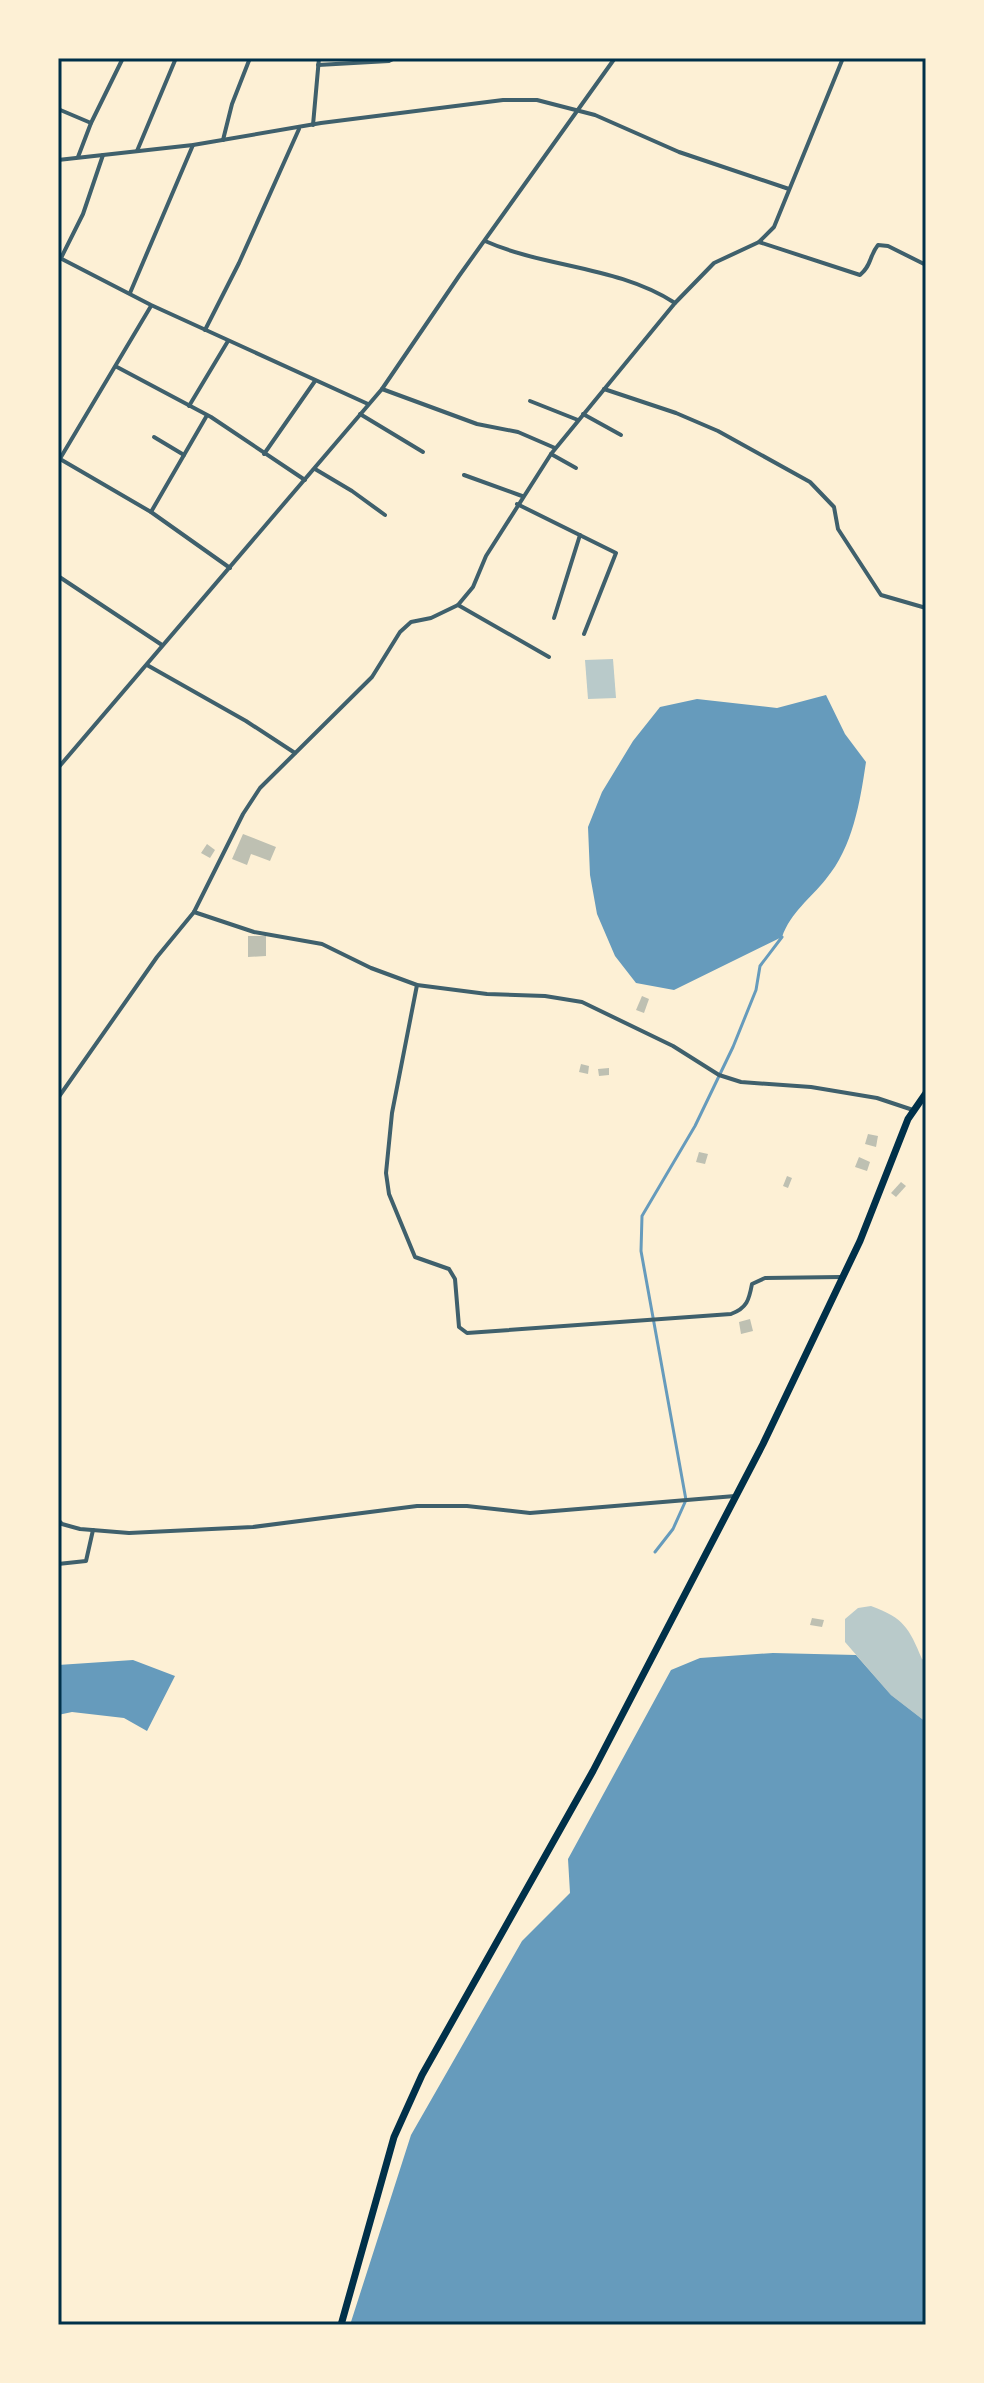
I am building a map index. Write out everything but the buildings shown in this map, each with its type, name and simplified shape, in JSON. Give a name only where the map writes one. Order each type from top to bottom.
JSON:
[{"type":"highway","points":[[341,2325],[394,2137],[422,2075],[593,1771],[763,1444],[844,1276],[913,1110],[926,1093]]},
{"type":"street","points":[[78,157],[123,58]]},
{"type":"street","points":[[137,151],[176,58]]},
{"type":"street","points":[[223,140],[250,58]]},
{"type":"street","points":[[313,125],[319,58]]},
{"type":"street","points":[[318,65],[389,61],[395,58]]},
{"type":"street","points":[[58,768],[382,389],[615,58]]},
{"type":"street","points":[[58,1098],[157,957],[194,912],[243,814],[260,788],[372,677],[400,632],[411,622],[431,618],[458,605],[473,587],[486,556],[555,448],[675,303],[714,263],[759,242],[774,227],[843,58]]},
{"type":"street","points":[[58,160],[193,145],[313,125],[503,100],[537,100],[595,115],[679,152],[789,189]]},
{"type":"street","points":[[58,109],[91,123]]},
{"type":"street","points":[[205,330],[239,263],[299,129]]},
{"type":"street","points":[[130,293],[193,145]]},
{"type":"street","points":[[103,155],[83,214],[60,258],[151,305],[368,404]]},
{"type":"street","points":[[484,241],[521,256],[589,269],[644,286],[675,303]]},
{"type":"street","points":[[759,242],[860,275],[870,267],[873,250],[878,245],[888,246],[926,265]]},
{"type":"street","points":[[151,305],[117,367],[59,460],[151,512],[230,568]]},
{"type":"street","points":[[189,406],[228,341]]},
{"type":"street","points":[[117,367],[211,417],[305,480]]},
{"type":"street","points":[[264,454],[315,381]]},
{"type":"street","points":[[382,389],[477,424],[518,432],[555,448]]},
{"type":"street","points":[[604,389],[718,431],[810,482],[834,507],[838,529],[881,595],[926,608]]},
{"type":"street","points":[[530,401],[578,420]]},
{"type":"street","points":[[360,414],[423,452]]},
{"type":"street","points":[[583,414],[621,435]]},
{"type":"street","points":[[151,512],[206,417]]},
{"type":"street","points":[[154,437],[184,455]]},
{"type":"street","points":[[551,454],[576,468]]},
{"type":"street","points":[[315,469],[385,515]]},
{"type":"street","points":[[464,475],[522,496]]},
{"type":"street","points":[[517,504],[616,553],[584,634]]},
{"type":"street","points":[[554,618],[580,535]]},
{"type":"street","points":[[58,576],[162,645]]},
{"type":"street","points":[[458,605],[549,657]]},
{"type":"street","points":[[147,665],[246,721],[295,753]]},
{"type":"street","points":[[194,912],[254,932],[322,944],[371,968],[417,985],[582,1002],[673,1046],[719,1075],[741,1082],[811,1087],[877,1098],[913,1110]]},
{"type":"street","points":[[417,985],[392,1113],[386,1173],[389,1194],[415,1257],[449,1269],[455,1279],[459,1327],[467,1333],[731,1314],[742,1310],[749,1301],[752,1284],[765,1278],[844,1276]]},
{"type":"street","points":[[58,1520],[62,1524],[93,1530],[129,1533],[253,1527],[417,1506],[467,1506],[530,1513],[735,1496]]},
{"type":"street","points":[[58,1564],[86,1561],[93,1530]]},
{"type":"shaded area","points":[[613,659],[616,698],[588,699],[585,660]]},
{"type":"shaded area","points":[[871,1606],[904,1625],[926,1661],[926,1722],[891,1695],[845,1642],[845,1619],[858,1608]]},
{"type":"water","points":[[826,695],[845,734],[866,762],[854,824],[835,866],[796,913],[782,937],[674,990],[636,983],[615,956],[597,914],[590,875],[588,827],[602,792],[633,741],[660,707],[697,699],[777,708]]},
{"type":"water","points":[[773,1653],[856,1655],[891,1695],[926,1722],[926,2325],[350,2325],[411,2135],[522,1941],[570,1893],[568,1859],[671,1670],[700,1658]]},
{"type":"water","points":[[133,1660],[175,1676],[147,1731],[124,1718],[72,1712],[58,1715],[58,1665]]},
{"type":"waterway","points":[[655,1552],[673,1529],[686,1500],[641,1251],[642,1216],[695,1126],[733,1047],[756,990],[760,966],[782,937]]}]
